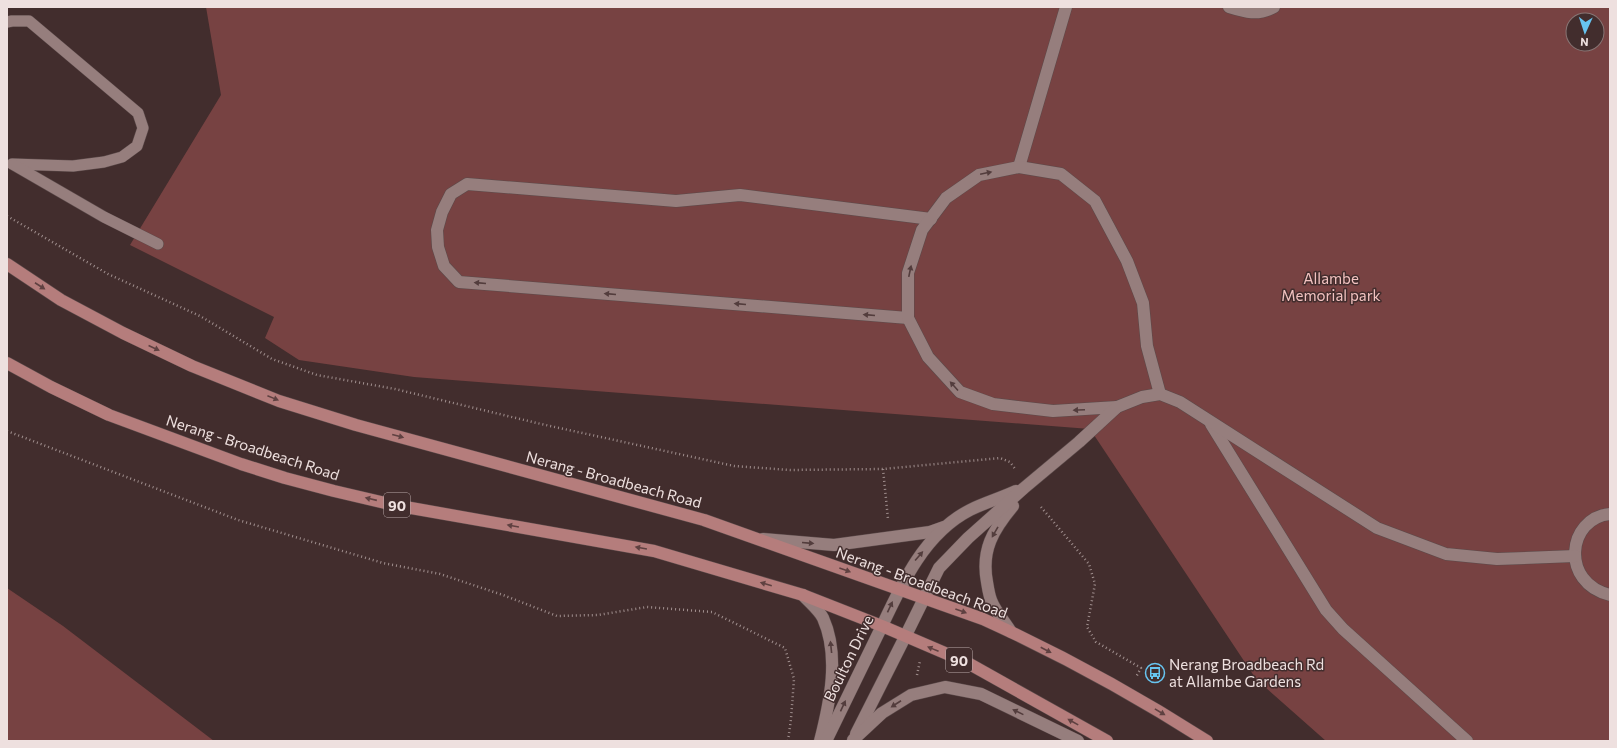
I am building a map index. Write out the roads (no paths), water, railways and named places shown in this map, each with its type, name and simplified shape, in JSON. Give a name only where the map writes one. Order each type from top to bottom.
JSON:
[{"type":"main road","name":"Nerang - Broadbeach Road","points":[[7,264],[61,300],[122,333],[192,366],[279,401],[356,425],[704,520],[982,619],[1011,632],[1128,693],[1207,741]]},
{"type":"main road","name":"Nerang - Broadbeach Road","points":[[7,362],[51,387],[109,415],[241,464],[285,478],[394,505],[654,550],[803,595],[882,626],[966,662],[1107,741]]},
{"type":"street","points":[[1019,167],[1066,7]]},
{"type":"street","points":[[1229,7],[1247,13],[1265,12],[1274,7]]},
{"type":"street","points":[[1118,407],[1053,411],[993,404],[960,392],[928,357],[908,318],[908,272],[922,230],[946,198],[979,175],[1019,167],[1061,174],[1095,201],[1127,261],[1143,303],[1146,346],[1160,394]]},
{"type":"street","points":[[908,318],[459,282],[444,266],[438,248],[437,230],[442,212],[451,194],[467,184],[676,201],[740,195],[931,219]]},
{"type":"street","points":[[852,741],[939,568],[968,538],[1024,488],[1073,448],[1118,407],[1142,396],[1160,394],[1180,402],[1377,528],[1446,554],[1497,559],[1574,556]]},
{"type":"street","points":[[1209,421],[1326,610],[1343,629],[1467,741]]},
{"type":"street","points":[[755,538],[834,545],[930,532],[945,527],[969,510],[1024,488]]},
{"type":"street","points":[[1011,632],[991,601],[985,572],[985,560],[991,538],[1024,488]]},
{"type":"street","points":[[1610,514],[1587,524],[1579,536],[1574,556],[1576,566],[1582,579],[1588,585],[1610,595]]},
{"type":"street","name":"Boulton Drive","points":[[826,741],[899,589],[915,561],[945,527]]},
{"type":"street","points":[[803,595],[822,617],[830,638],[832,650],[830,698],[820,741]]},
{"type":"street","points":[[852,741],[882,713],[911,695],[945,687],[981,694],[1078,741]]},
{"type":"lane","points":[[7,22],[29,22],[138,113],[143,128],[137,146],[122,157],[104,162],[73,166],[9,163]]},
{"type":"lane","points":[[9,163],[104,217],[158,244]]},
{"type":"place","name":"Nerang Broadbeach Rd at Allambe Gardens","points":[[1155,673]]},
{"type":"park label","name":"Allambe Memorial park","points":[[1331,286]]}]
